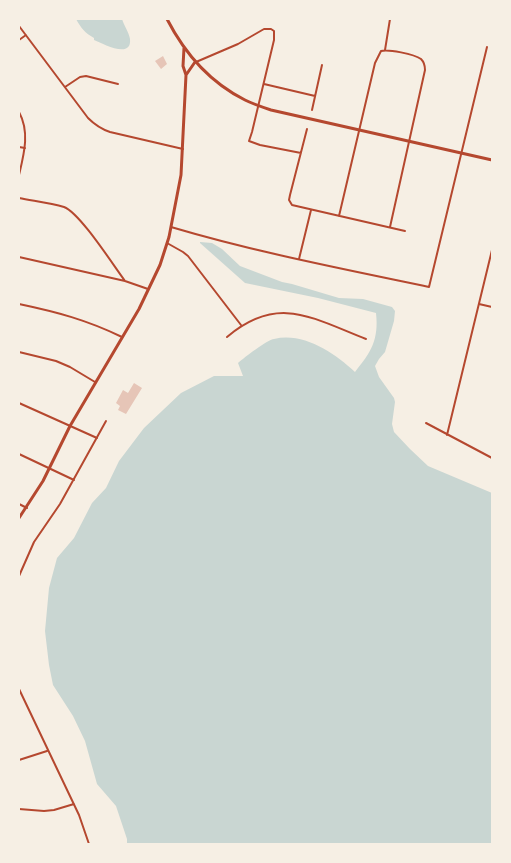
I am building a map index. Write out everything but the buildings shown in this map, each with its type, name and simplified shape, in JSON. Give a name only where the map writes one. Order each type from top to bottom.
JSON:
[{"type":"main road","points":[[166,19],[178,40],[195,62],[214,80],[245,100],[271,110],[492,160]]},
{"type":"main road","points":[[19,518],[27,508],[82,404],[139,309],[160,264],[171,227],[181,175],[186,75],[183,66],[184,48]]},
{"type":"main road","points":[[186,75],[195,62]]},
{"type":"street","points":[[385,50],[390,19]]},
{"type":"street","points":[[19,26],[95,126],[102,130],[183,149]]},
{"type":"street","points":[[195,62],[238,44],[264,29],[271,29],[274,31],[274,40],[259,106],[249,141],[260,145],[301,153]]},
{"type":"street","points":[[19,40],[26,35]]},
{"type":"street","points":[[171,227],[201,236],[429,288],[487,47]]},
{"type":"street","points":[[339,216],[375,63],[381,52],[390,50],[419,58],[425,65],[425,70],[390,227]]},
{"type":"street","points":[[312,110],[322,64]]},
{"type":"street","points":[[65,88],[80,77],[86,76],[118,84]]},
{"type":"street","points":[[264,84],[315,96]]},
{"type":"street","points":[[19,112],[25,129],[24,148],[19,175]]},
{"type":"street","points":[[307,129],[290,196],[290,203],[295,206],[311,210],[405,231]]},
{"type":"street","points":[[19,147],[24,148]]},
{"type":"street","points":[[19,198],[65,208],[72,212],[85,227],[124,281]]},
{"type":"street","points":[[299,259],[311,210]]},
{"type":"street","points":[[167,243],[188,256],[241,325]]},
{"type":"street","points":[[448,435],[492,250]]},
{"type":"street","points":[[19,257],[124,281],[149,290]]},
{"type":"street","points":[[19,304],[77,318],[99,325],[122,336]]},
{"type":"street","points":[[479,304],[492,307]]},
{"type":"street","points":[[226,337],[250,320],[264,315],[289,312],[309,317],[366,339]]},
{"type":"street","points":[[19,352],[56,361],[70,367],[95,382]]},
{"type":"street","points":[[19,404],[97,438]]},
{"type":"street","points":[[19,576],[34,542],[53,515],[74,480],[106,421]]},
{"type":"street","points":[[426,423],[492,458]]},
{"type":"street","points":[[19,454],[74,480]]},
{"type":"street","points":[[19,504],[27,508]]},
{"type":"street","points":[[19,689],[47,751],[74,804],[89,844]]},
{"type":"street","points":[[19,760],[47,751]]},
{"type":"street","points":[[19,809],[44,812],[74,804]]},
{"type":"shaded area","points":[[76,19],[122,19],[130,39],[129,45],[122,49],[109,47],[94,40],[94,38],[84,30]]},
{"type":"shaded area","points":[[200,242],[212,243],[222,249],[240,266],[282,282],[339,298],[363,299],[392,307],[395,311],[394,321],[385,352],[375,366],[379,377],[394,398],[395,402],[392,424],[394,432],[428,466],[492,493],[492,844],[127,844],[127,839],[116,806],[97,784],[85,741],[73,716],[53,685],[49,665],[45,631],[49,588],[57,558],[74,538],[92,503],[106,488],[119,461],[144,428],[181,393],[214,376],[243,376],[238,363],[266,342],[274,339],[285,338],[307,341],[328,351],[355,372],[369,352],[375,338],[377,322],[376,313],[318,298],[245,283]]}]
